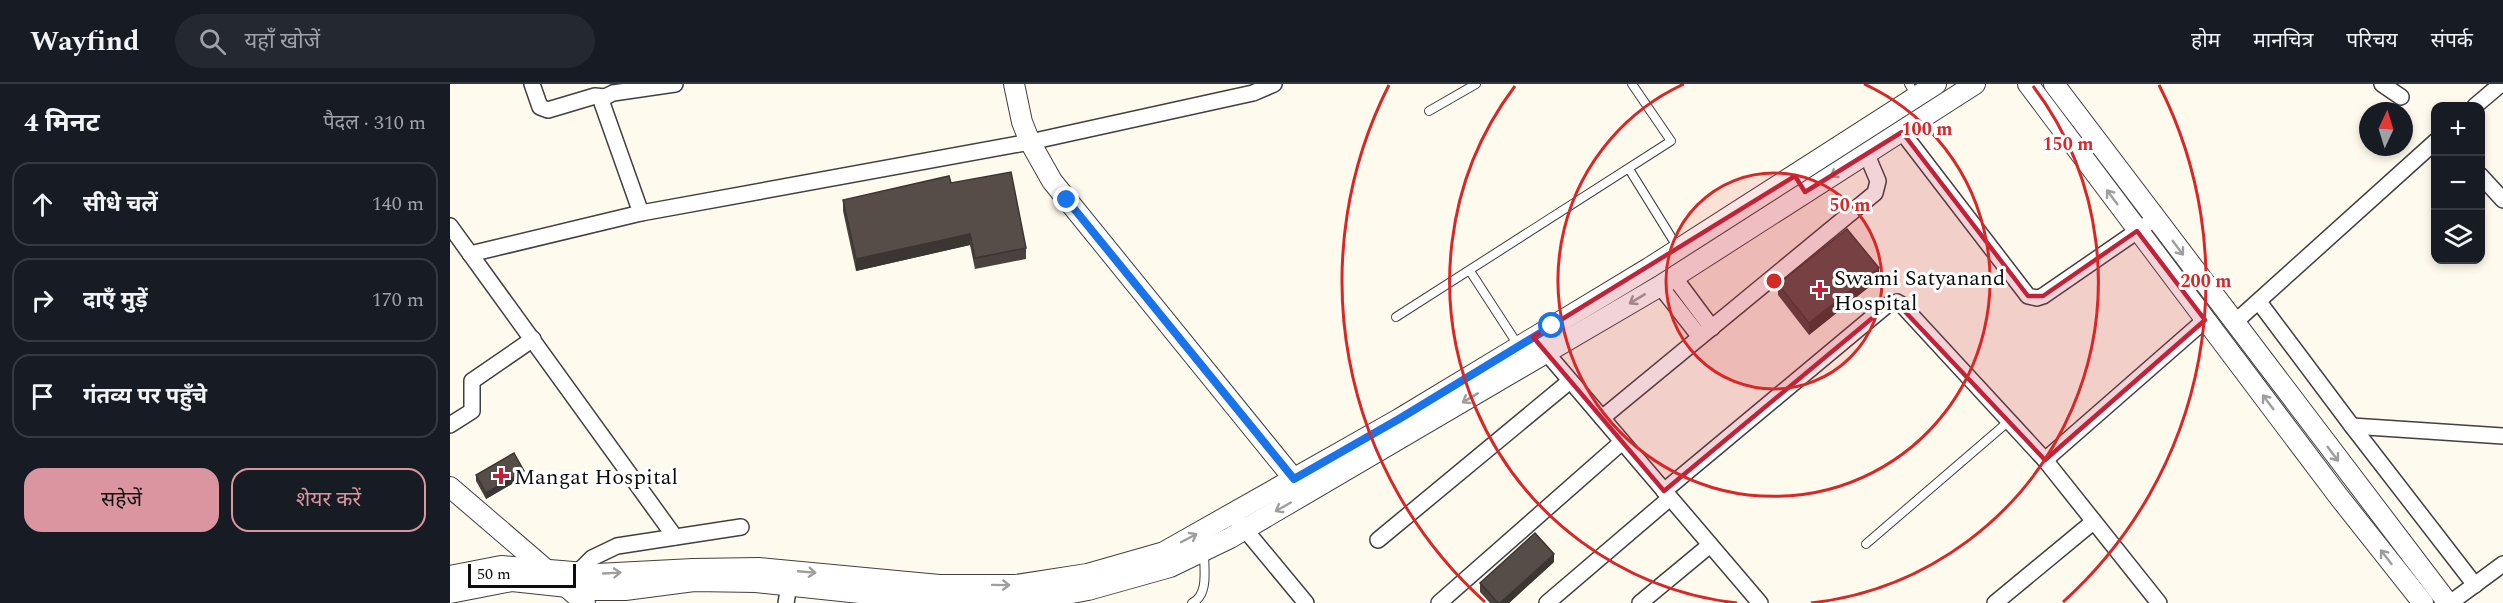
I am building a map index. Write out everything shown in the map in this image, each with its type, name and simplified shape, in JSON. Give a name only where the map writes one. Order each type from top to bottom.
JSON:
[{"type":"street","points":[[532,84],[540,107],[548,110],[596,96],[605,97],[613,93],[675,84]]},
{"type":"street","points":[[1014,84],[1022,122],[1030,142],[1052,181],[1300,487]]},
{"type":"street","points":[[1217,84],[1224,99]]},
{"type":"street","points":[[470,254],[641,213],[1030,142],[1252,93],[1274,84]]},
{"type":"street","points":[[450,576],[501,566],[546,570],[596,590],[625,590],[694,581],[788,594],[882,593],[939,585],[1016,585],[1087,574],[1164,552],[1239,522],[1546,353],[1667,281],[1800,184],[1913,90],[1936,84]]},
{"type":"street","points":[[1300,487],[1399,419],[1679,249],[1800,184],[1867,155],[1975,84]]},
{"type":"street","points":[[2028,84],[2137,231],[2422,603]]},
{"type":"street","points":[[2054,84],[2449,603],[2503,564]]},
{"type":"street","points":[[2382,84],[2401,97]]},
{"type":"street","points":[[2480,102],[2501,84]]},
{"type":"street","points":[[605,97],[603,106],[641,213]]},
{"type":"street","points":[[1902,132],[2028,296],[2037,298],[2043,296],[2155,218]]},
{"type":"street","points":[[2234,323],[2431,146]]},
{"type":"street","points":[[1602,418],[1875,193],[1878,181],[1867,155]]},
{"type":"street","points":[[2485,180],[2503,200]]},
{"type":"street","points":[[450,226],[675,537]]},
{"type":"street","points":[[1667,281],[1706,333]]},
{"type":"street","points":[[1547,603],[1667,494],[1890,302],[1902,305],[2045,460],[2156,602]]},
{"type":"street","points":[[2259,302],[2475,585]]},
{"type":"street","points":[[2045,460],[2205,320]]},
{"type":"street","points":[[450,425],[472,411],[472,381],[533,339]]},
{"type":"street","points":[[1526,342],[1546,353],[1760,603]]},
{"type":"street","points":[[1378,540],[1570,381]]},
{"type":"street","points":[[2352,426],[2503,436]]},
{"type":"street","points":[[1439,603],[1622,442]]},
{"type":"street","points":[[450,487],[546,570]]},
{"type":"street","points":[[450,593],[512,581],[571,580],[597,574],[693,568],[759,568],[882,593],[935,601],[1017,603],[1076,598],[1170,567],[1204,550],[1239,522]]},
{"type":"street","points":[[1239,522],[1306,603]]},
{"type":"street","points":[[1995,603],[2093,522]]},
{"type":"street","points":[[571,580],[597,555],[616,546],[741,527]]},
{"type":"street","points":[[1640,603],[1710,545]]},
{"type":"street","points":[[571,580],[585,603]]},
{"type":"lane","points":[[1429,111],[1476,84]]},
{"type":"lane","points":[[1396,318],[1671,141],[1632,84]]},
{"type":"lane","points":[[1629,169],[1679,249]]},
{"type":"lane","points":[[1470,271],[1526,342]]},
{"type":"lane","points":[[1866,544],[2009,421]]},
{"type":"lane","points":[[1192,603],[1198,600],[1204,589],[1204,550]]},
{"type":"highlighted area","points":[[1902,132],[2028,296],[2043,296],[2137,231],[2205,320],[2045,460],[1894,300],[1664,491],[1533,337],[1795,176],[1805,192]]},
{"type":"building","points":[[1011,172],[1026,248],[975,258],[970,234],[856,259],[843,200],[949,176],[951,183]]},
{"type":"building","points":[[1847,229],[1879,268],[1809,323],[1778,284]]},
{"type":"building","points":[[514,453],[524,471],[486,493],[476,475]]},
{"type":"building","points":[[1535,533],[1554,554],[1498,603],[1480,583]]},
{"type":"place","name":"Swami Satyanand Hospital","points":[[1820,290]]},
{"type":"place","name":"Mangat Hospital","points":[[501,476]]},
{"type":"route","points":[[1067,200],[1294,479],[1399,419],[1552,326]]}]
